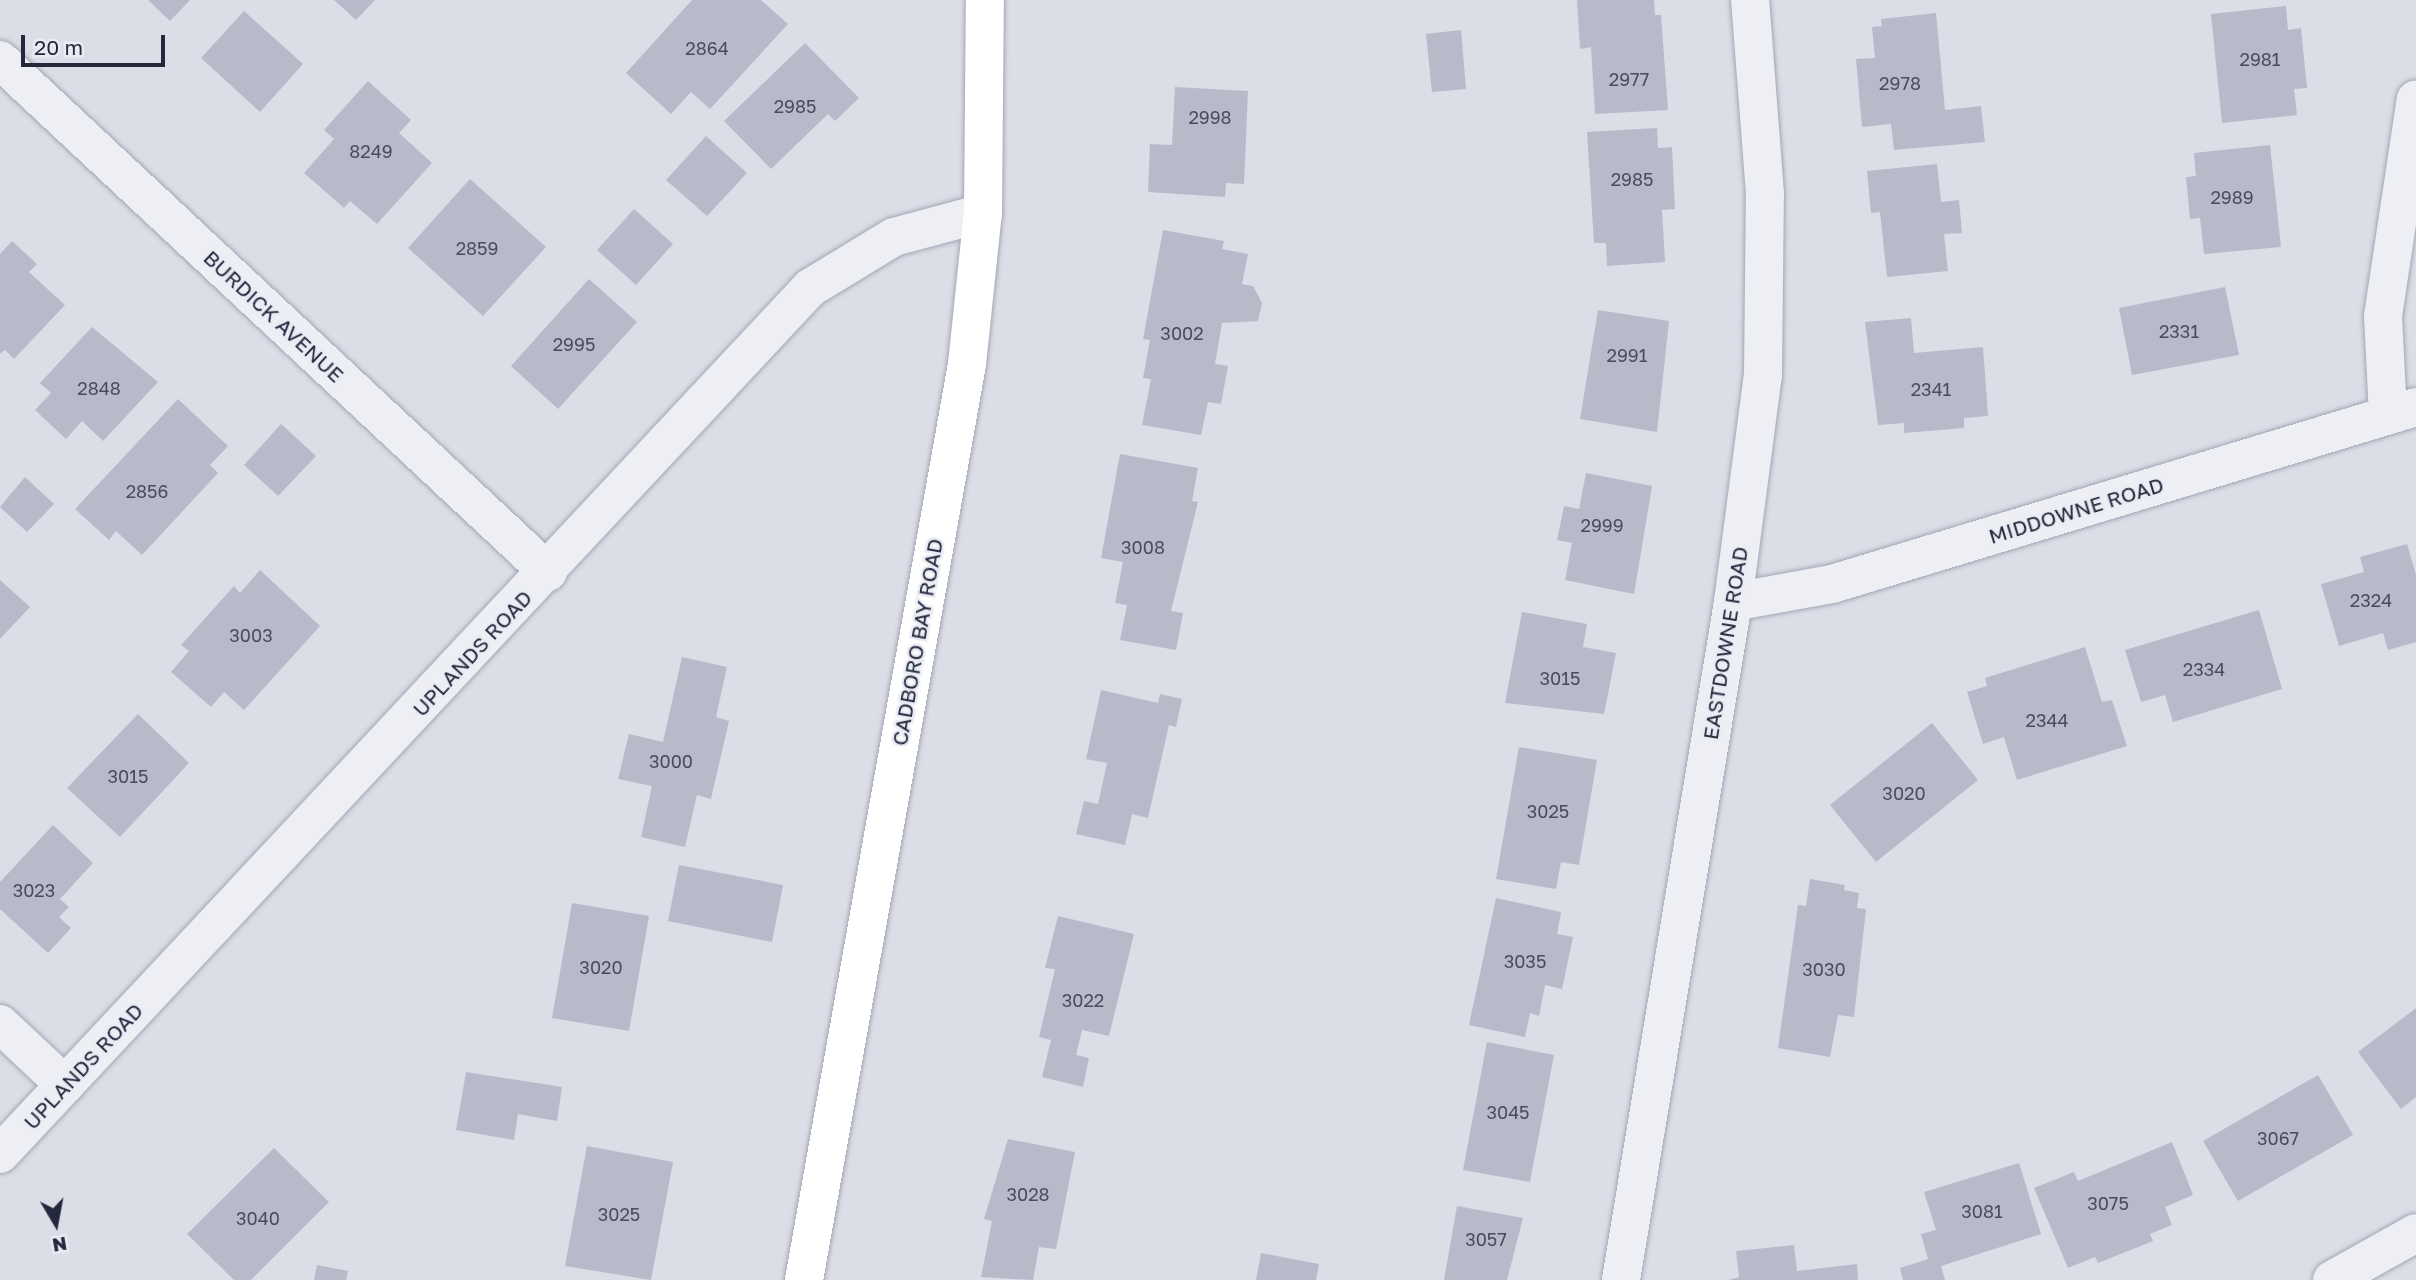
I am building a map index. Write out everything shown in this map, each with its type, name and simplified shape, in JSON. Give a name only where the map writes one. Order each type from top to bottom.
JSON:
[{"type":"main road","name":"CADBORO BAY ROAD","points":[[804,1280],[967,364],[983,213],[985,0]]},
{"type":"street","name":"EASTDOWNE ROAD","points":[[1621,1280],[1733,602],[1763,376],[1767,275],[1750,0]]},
{"type":"street","name":"BURDICK AVENUE","points":[[0,60],[548,572]]},
{"type":"street","points":[[2402,411],[2383,316],[2416,99]]},
{"type":"street","name":"UPLANDS ROAD","points":[[0,1154],[548,572],[810,288],[894,237],[983,213]]},
{"type":"street","name":"MIDDOWNE ROAD","points":[[1733,602],[1832,584],[2402,411]]},
{"type":"street","points":[[0,1024],[65,1085]]},
{"type":"street","points":[[2332,1280],[2416,1233]]},
{"type":"building","points":[[148,0],[190,0],[170,21]]},
{"type":"building","points":[[334,0],[375,0],[356,20]]},
{"type":"building","points":[[692,0],[761,0],[788,24],[710,109],[691,92],[671,114],[626,73]]},
{"type":"building","points":[[1577,0],[1654,0],[1655,15],[1661,15],[1668,110],[1595,114],[1591,47],[1580,49]]},
{"type":"building","points":[[2286,6],[2288,30],[2301,28],[2307,88],[2294,89],[2297,115],[2222,123],[2211,14]]},
{"type":"building","points":[[244,11],[303,64],[260,112],[201,58]]},
{"type":"building","points":[[1936,13],[1945,110],[1981,106],[1985,142],[1894,150],[1891,124],[1862,127],[1856,59],[1875,58],[1872,27],[1882,26],[1881,19]]},
{"type":"building","points":[[1461,30],[1466,89],[1432,92],[1426,34]]},
{"type":"building","points":[[805,43],[859,98],[835,121],[828,114],[771,169],[724,121]]},
{"type":"building","points":[[368,81],[411,120],[399,133],[432,163],[377,224],[350,201],[344,208],[304,173],[334,139],[324,130]]},
{"type":"building","points":[[1175,87],[1248,91],[1244,184],[1226,183],[1225,197],[1148,192],[1150,144],[1172,145]]},
{"type":"building","points":[[1657,128],[1658,148],[1672,147],[1675,209],[1662,210],[1665,262],[1607,266],[1606,243],[1594,243],[1587,132]]},
{"type":"building","points":[[706,136],[747,173],[707,216],[666,180]]},
{"type":"building","points":[[2270,145],[2281,247],[2204,254],[2200,218],[2190,219],[2186,177],[2196,176],[2194,153]]},
{"type":"building","points":[[1937,164],[1941,202],[1959,200],[1962,233],[1944,234],[1948,271],[1887,277],[1880,212],[1871,213],[1867,171]]},
{"type":"building","points":[[470,179],[546,247],[483,316],[408,248]]},
{"type":"building","points":[[634,209],[673,244],[636,285],[597,250]]},
{"type":"building","points":[[1163,230],[1224,241],[1222,249],[1248,254],[1242,284],[1253,286],[1262,303],[1258,321],[1222,323],[1215,364],[1228,366],[1221,404],[1208,402],[1201,435],[1142,425],[1151,379],[1143,378],[1150,340],[1143,339]]},
{"type":"building","points":[[12,241],[37,264],[29,272],[65,305],[14,359],[5,350],[0,354],[0,254]]},
{"type":"building","points":[[589,279],[637,322],[558,409],[511,366]]},
{"type":"building","points":[[2225,287],[2239,355],[2132,375],[2119,308]]},
{"type":"building","points":[[1598,310],[1669,321],[1657,432],[1580,419]]},
{"type":"building","points":[[1911,318],[1914,353],[1983,347],[1988,416],[1964,418],[1964,428],[1904,433],[1904,423],[1878,425],[1865,322]]},
{"type":"building","points":[[92,327],[158,382],[103,441],[82,421],[66,439],[35,410],[51,393],[40,383]]},
{"type":"building","points":[[178,399],[228,446],[210,465],[218,473],[142,555],[116,531],[109,540],[75,509]]},
{"type":"building","points":[[281,424],[316,456],[278,496],[244,465]]},
{"type":"building","points":[[1120,454],[1198,468],[1192,501],[1198,502],[1171,611],[1183,613],[1176,650],[1120,640],[1127,605],[1115,603],[1123,562],[1101,558]]},
{"type":"building","points":[[1586,473],[1652,486],[1634,594],[1565,580],[1572,543],[1557,540],[1564,506],[1579,509]]},
{"type":"building","points":[[25,477],[54,504],[27,532],[0,507]]},
{"type":"building","points":[[2407,544],[2416,575],[2416,642],[2388,650],[2383,633],[2339,646],[2321,584],[2364,572],[2360,557]]},
{"type":"building","points":[[260,570],[320,626],[244,710],[224,692],[211,707],[171,672],[189,651],[181,645],[234,586],[240,593]]},
{"type":"building","points":[[0,580],[30,607],[0,639]]},
{"type":"building","points":[[2259,610],[2282,689],[2173,722],[2165,695],[2141,702],[2125,650]]},
{"type":"building","points":[[1522,612],[1587,624],[1583,647],[1616,653],[1604,714],[1505,703]]},
{"type":"building","points":[[2085,647],[2102,702],[2112,700],[2127,746],[2017,780],[2004,737],[1983,744],[1967,692],[1987,686],[1985,678]]},
{"type":"building","points":[[682,657],[727,667],[716,717],[729,721],[711,799],[697,795],[685,847],[641,837],[652,786],[618,779],[629,734],[663,742]]},
{"type":"building","points":[[1101,690],[1158,703],[1160,694],[1182,699],[1176,727],[1169,725],[1148,818],[1132,814],[1125,845],[1076,834],[1084,801],[1098,804],[1107,763],[1086,759]]},
{"type":"building","points":[[138,714],[189,763],[120,837],[67,788]]},
{"type":"building","points":[[1932,723],[1978,780],[1876,862],[1830,805]]},
{"type":"building","points":[[1519,747],[1597,760],[1579,865],[1561,862],[1556,889],[1496,879]]},
{"type":"building","points":[[53,825],[93,863],[60,899],[69,907],[59,917],[71,928],[48,953],[0,909],[0,882]]},
{"type":"building","points":[[679,865],[783,885],[772,942],[668,921]]},
{"type":"building","points":[[1810,879],[1845,885],[1844,890],[1859,893],[1857,908],[1866,909],[1854,1017],[1838,1015],[1830,1057],[1778,1048],[1798,905],[1806,906]]},
{"type":"building","points":[[1496,898],[1561,912],[1557,934],[1573,937],[1562,989],[1545,985],[1539,1016],[1530,1013],[1525,1037],[1469,1025]]},
{"type":"building","points":[[572,903],[649,916],[629,1031],[552,1018]]},
{"type":"building","points":[[1058,916],[1134,934],[1109,1036],[1082,1030],[1076,1055],[1089,1058],[1083,1087],[1042,1077],[1051,1040],[1039,1037],[1055,969],[1045,968]]},
{"type":"building","points":[[2416,1008],[2416,1097],[2401,1109],[2358,1052]]},
{"type":"building","points":[[1487,1042],[1554,1055],[1530,1182],[1463,1170]]},
{"type":"building","points":[[466,1072],[562,1087],[557,1121],[518,1114],[514,1140],[456,1130]]},
{"type":"building","points":[[2318,1075],[2353,1135],[2238,1201],[2203,1141]]},
{"type":"building","points":[[1008,1139],[1075,1152],[1056,1249],[1039,1247],[1033,1280],[981,1277],[992,1221],[984,1219]]},
{"type":"building","points":[[2172,1142],[2193,1195],[2165,1207],[2172,1225],[2150,1234],[2153,1241],[2098,1263],[2095,1257],[2068,1268],[2034,1188],[2074,1172],[2078,1181]]},
{"type":"building","points":[[587,1146],[673,1162],[651,1280],[565,1266]]},
{"type":"building","points":[[274,1148],[329,1202],[251,1280],[234,1280],[187,1234]]},
{"type":"building","points":[[2019,1163],[2041,1234],[1941,1266],[1945,1280],[1903,1280],[1900,1268],[1928,1259],[1921,1234],[1936,1230],[1924,1192]]},
{"type":"building","points":[[1457,1206],[1523,1218],[1507,1280],[1444,1280]]},
{"type":"building","points":[[1794,1245],[1797,1271],[1857,1264],[1858,1280],[1729,1280],[1739,1277],[1736,1251]]},
{"type":"building","points":[[1261,1253],[1319,1264],[1316,1280],[1256,1280]]},
{"type":"building","points":[[317,1265],[348,1271],[346,1280],[314,1280]]}]
